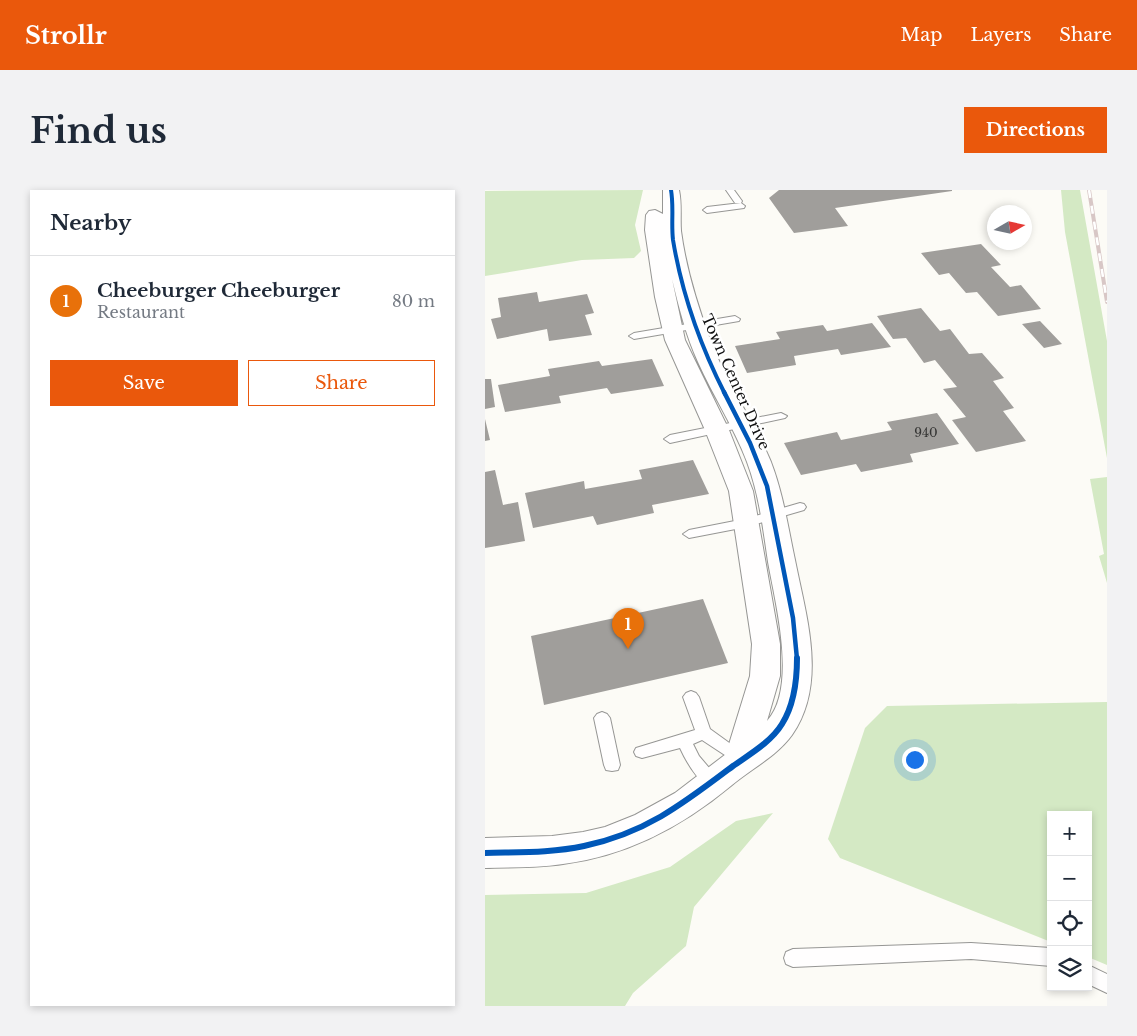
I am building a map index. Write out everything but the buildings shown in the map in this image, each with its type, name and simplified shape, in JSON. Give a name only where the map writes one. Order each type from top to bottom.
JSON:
[{"type":"street","name":"Town Center Drive","points":[[669,190],[674,203],[672,231],[684,328],[700,396],[717,430],[741,491],[766,644],[765,676],[740,759]]},
{"type":"street","name":"Town Center Drive","points":[[485,853],[563,850],[602,841],[635,830],[673,812],[713,783],[740,759],[775,734],[785,720],[795,686],[797,666],[796,636],[773,516],[758,462],[741,424],[684,328]]},
{"type":"lane","points":[[707,210],[740,204],[730,190]]},
{"type":"lane","points":[[634,336],[735,319]]},
{"type":"lane","points":[[670,439],[781,416]]},
{"type":"lane","points":[[689,534],[746,523],[800,508]]},
{"type":"lane","points":[[691,697],[704,733],[740,759]]},
{"type":"lane","points":[[602,718],[611,765]]},
{"type":"lane","points":[[642,752],[684,741],[704,733]]},
{"type":"lane","points":[[684,741],[693,760],[713,783]]},
{"type":"lane","points":[[793,958],[971,951],[1047,957]]},
{"type":"lane","points":[[1092,976],[1107,984]]},
{"type":"green space","points":[[643,190],[635,225],[641,251],[634,258],[582,260],[485,276],[485,191]]},
{"type":"green space","points":[[1061,190],[1080,190],[1107,341],[1107,458],[1065,232]]},
{"type":"green space","points":[[1107,477],[1107,583],[1099,556],[1104,554],[1090,479]]},
{"type":"green space","points":[[1107,702],[1107,965],[1092,959],[1092,811],[1047,811],[1047,940],[840,858],[828,839],[865,728],[887,706]]},
{"type":"green space","points":[[773,813],[694,907],[686,946],[633,993],[625,1006],[485,1006],[485,895],[586,893],[670,867],[736,821]]},
{"type":"railway","points":[[1089,190],[1107,302]]},
{"type":"cycle path","points":[[485,853],[552,851],[583,847],[626,834],[647,825],[687,802],[766,742],[785,719],[792,700],[796,674],[796,642],[770,500],[758,460],[708,360],[691,315],[681,279],[672,230],[671,190]]},
{"type":"place","name":"Cheeburger Cheeburger","points":[[628,649]]}]
